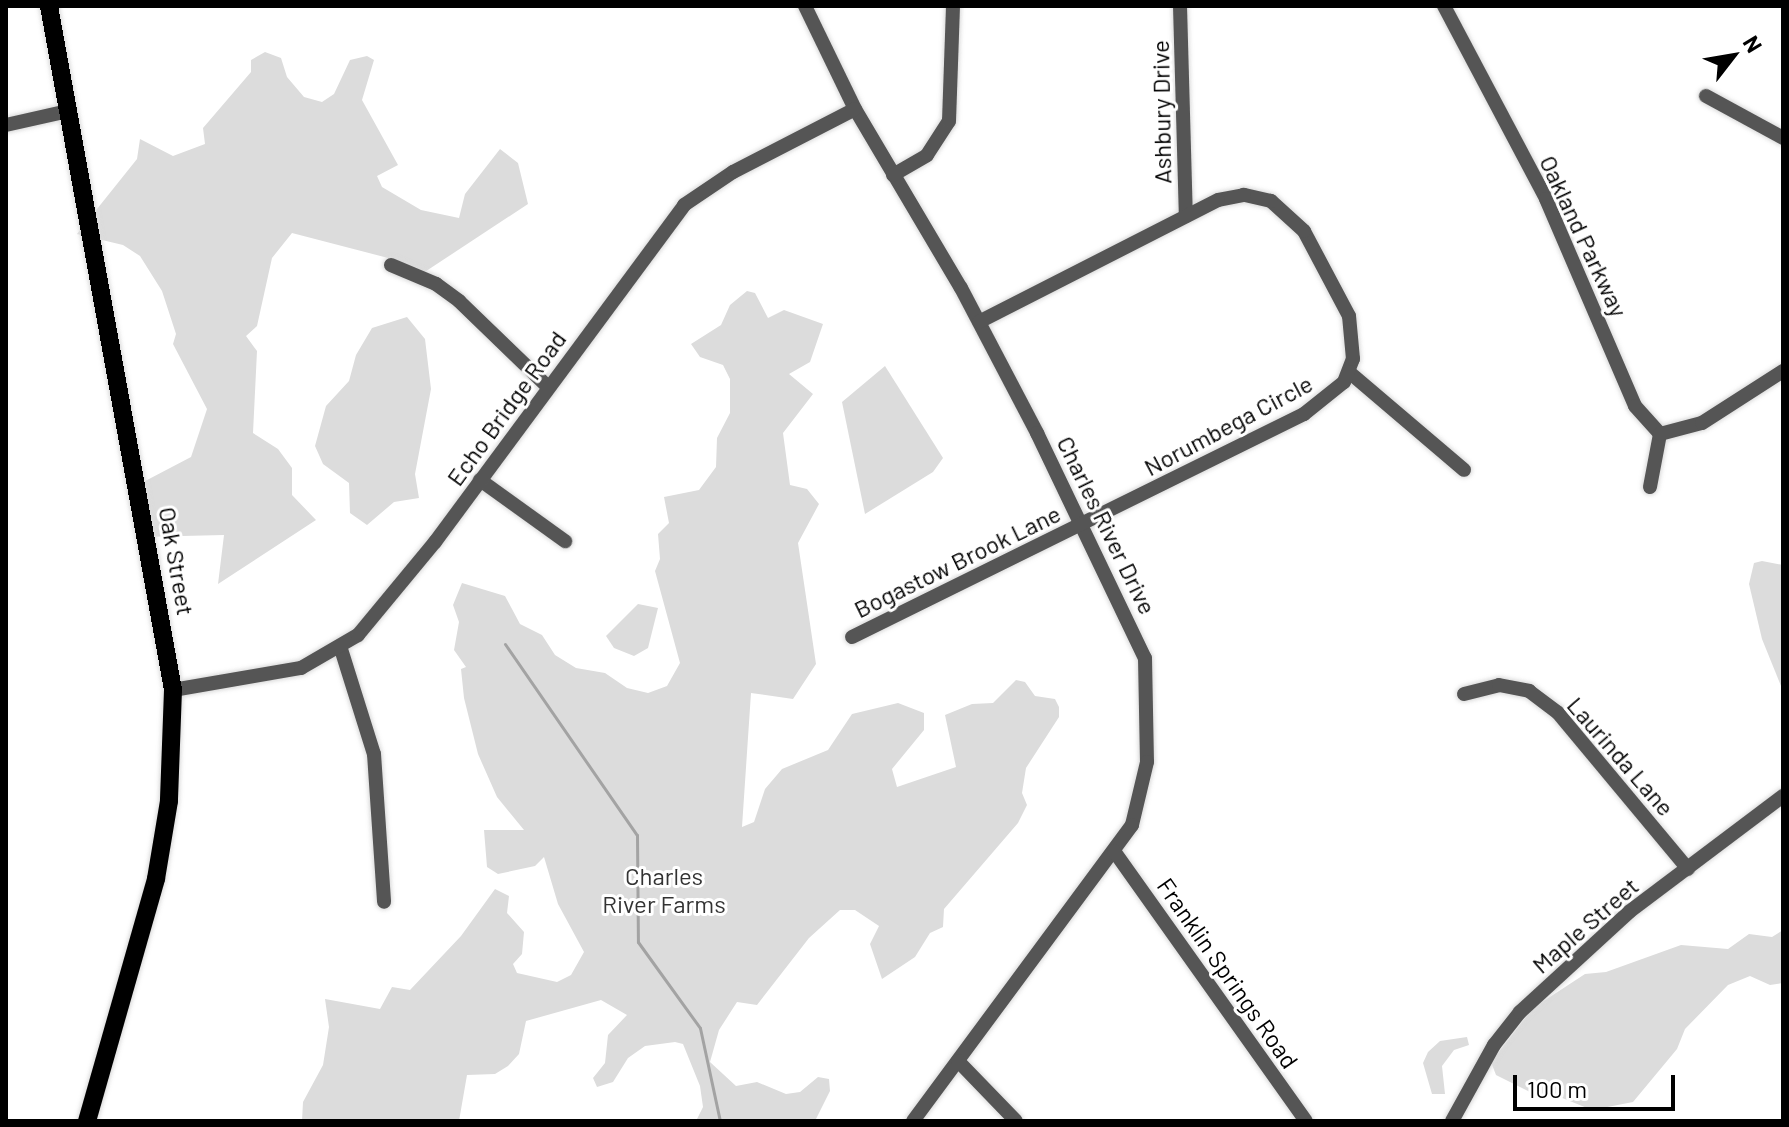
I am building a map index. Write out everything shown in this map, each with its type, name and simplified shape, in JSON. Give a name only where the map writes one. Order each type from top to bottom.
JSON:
[{"type":"main road","name":"Oak Street","points":[[49,6],[173,690],[169,801],[156,879],[87,1121]]},
{"type":"street","name":"Charles River Drive","points":[[805,6],[855,109],[979,322],[1082,525],[1145,658],[1143,791],[1138,811],[1114,851],[913,1121]]},
{"type":"street","points":[[893,175],[927,155],[949,121],[953,6]]},
{"type":"street","name":"Ashbury Drive","points":[[1180,6],[1186,216]]},
{"type":"street","name":"Oakland Parkway","points":[[1444,6],[1553,213],[1635,406],[1660,434]]},
{"type":"street","points":[[1706,96],[1783,138]]},
{"type":"street","name":"Echo Bridge Road","points":[[173,690],[291,670],[341,649],[374,619],[684,205],[733,172],[855,109]]},
{"type":"street","points":[[6,125],[68,111]]},
{"type":"street","points":[[979,322],[1218,200],[1244,195],[1271,201],[1295,220],[1349,316],[1353,359],[1349,372],[1464,470]]},
{"type":"street","points":[[391,265],[436,284],[459,301],[548,387]]},
{"type":"street","points":[[1650,487],[1660,434],[1694,427],[1783,371]]},
{"type":"street","name":"Norumbega Circle","points":[[1082,525],[1304,414],[1324,401],[1349,372]]},
{"type":"street","points":[[480,480],[565,541]]},
{"type":"street","name":"Bogastow Brook Lane","points":[[852,637],[1082,525]]},
{"type":"street","points":[[341,649],[374,754],[384,902]]},
{"type":"street","name":"Laurinda Lane","points":[[1464,694],[1499,685],[1529,691],[1558,713],[1688,869]]},
{"type":"street","name":"Maple Street","points":[[1452,1121],[1494,1045],[1520,1012],[1596,941],[1783,796]]},
{"type":"street","name":"Franklin Springs Road","points":[[1114,851],[1306,1121]]},
{"type":"street","points":[[958,1061],[1016,1121]]},
{"type":"green space","points":[[265,52],[281,58],[287,77],[304,97],[322,102],[334,94],[350,60],[367,56],[374,60],[362,100],[398,165],[377,176],[382,187],[421,210],[459,218],[465,194],[500,149],[518,163],[528,204],[411,281],[392,259],[292,233],[272,258],[257,326],[246,336],[257,351],[253,433],[278,449],[292,468],[292,495],[316,520],[218,584],[224,535],[140,537],[128,490],[191,457],[207,409],[173,344],[176,334],[162,291],[140,256],[123,245],[77,234],[137,159],[140,139],[173,156],[205,144],[203,128],[251,72],[251,60]]},
{"type":"green space","name":"Charles River Farms","points":[[747,291],[755,293],[768,318],[784,310],[823,324],[810,362],[789,374],[813,394],[783,433],[790,485],[807,489],[819,504],[798,543],[816,664],[793,699],[751,693],[742,827],[754,822],[765,789],[782,769],[828,750],[852,714],[898,703],[924,713],[924,730],[892,769],[897,787],[956,767],[945,715],[972,704],[993,703],[1016,680],[1025,682],[1035,696],[1055,699],[1059,707],[1059,717],[1026,768],[1022,793],[1027,805],[1018,823],[944,909],[943,927],[930,933],[915,957],[882,979],[870,944],[879,926],[855,910],[840,910],[809,938],[757,1005],[737,1002],[719,1030],[710,1062],[736,1086],[757,1082],[786,1094],[800,1092],[818,1077],[829,1079],[830,1091],[815,1121],[696,1121],[703,1107],[700,1086],[683,1044],[675,1042],[645,1046],[628,1058],[613,1082],[597,1087],[593,1078],[605,1063],[608,1035],[627,1015],[601,1000],[526,1021],[519,1054],[508,1066],[495,1074],[467,1075],[459,1121],[302,1121],[303,1102],[323,1065],[329,1027],[325,999],[380,1009],[392,987],[410,990],[461,936],[495,889],[509,896],[507,913],[524,932],[522,954],[513,964],[517,973],[557,982],[571,975],[584,952],[558,904],[544,857],[535,866],[498,874],[487,867],[484,830],[524,830],[497,797],[478,754],[464,698],[461,669],[466,667],[454,650],[459,622],[453,605],[462,583],[505,596],[520,624],[542,635],[555,655],[576,668],[605,673],[627,688],[648,693],[667,686],[680,663],[655,571],[660,559],[658,534],[669,523],[664,497],[699,490],[716,467],[717,438],[730,413],[730,379],[723,365],[700,357],[691,344],[721,325],[730,305]]},
{"type":"green space","points":[[407,317],[425,339],[431,389],[415,474],[419,498],[394,502],[367,525],[350,513],[349,483],[323,464],[315,446],[326,406],[349,381],[356,355],[372,328]]},
{"type":"green space","points":[[885,366],[943,458],[933,472],[865,514],[842,402]]},
{"type":"green space","points":[[1762,561],[1783,565],[1783,691],[1762,639],[1749,584],[1754,563]]},
{"type":"green space","points":[[638,604],[658,608],[648,648],[634,656],[614,648],[606,636]]},
{"type":"green space","points":[[1783,930],[1783,983],[1770,985],[1750,976],[1728,985],[1685,1029],[1677,1049],[1633,1102],[1592,1110],[1555,1095],[1532,1093],[1496,1075],[1491,1062],[1533,1008],[1585,974],[1606,972],[1681,945],[1728,949],[1749,934],[1772,937]]},
{"type":"green space","points":[[1467,1037],[1469,1045],[1454,1050],[1442,1066],[1445,1094],[1432,1094],[1423,1063],[1428,1052],[1440,1041]]},
{"type":"waterway","points":[[505,644],[637,835],[638,942],[700,1028],[720,1121]]}]
